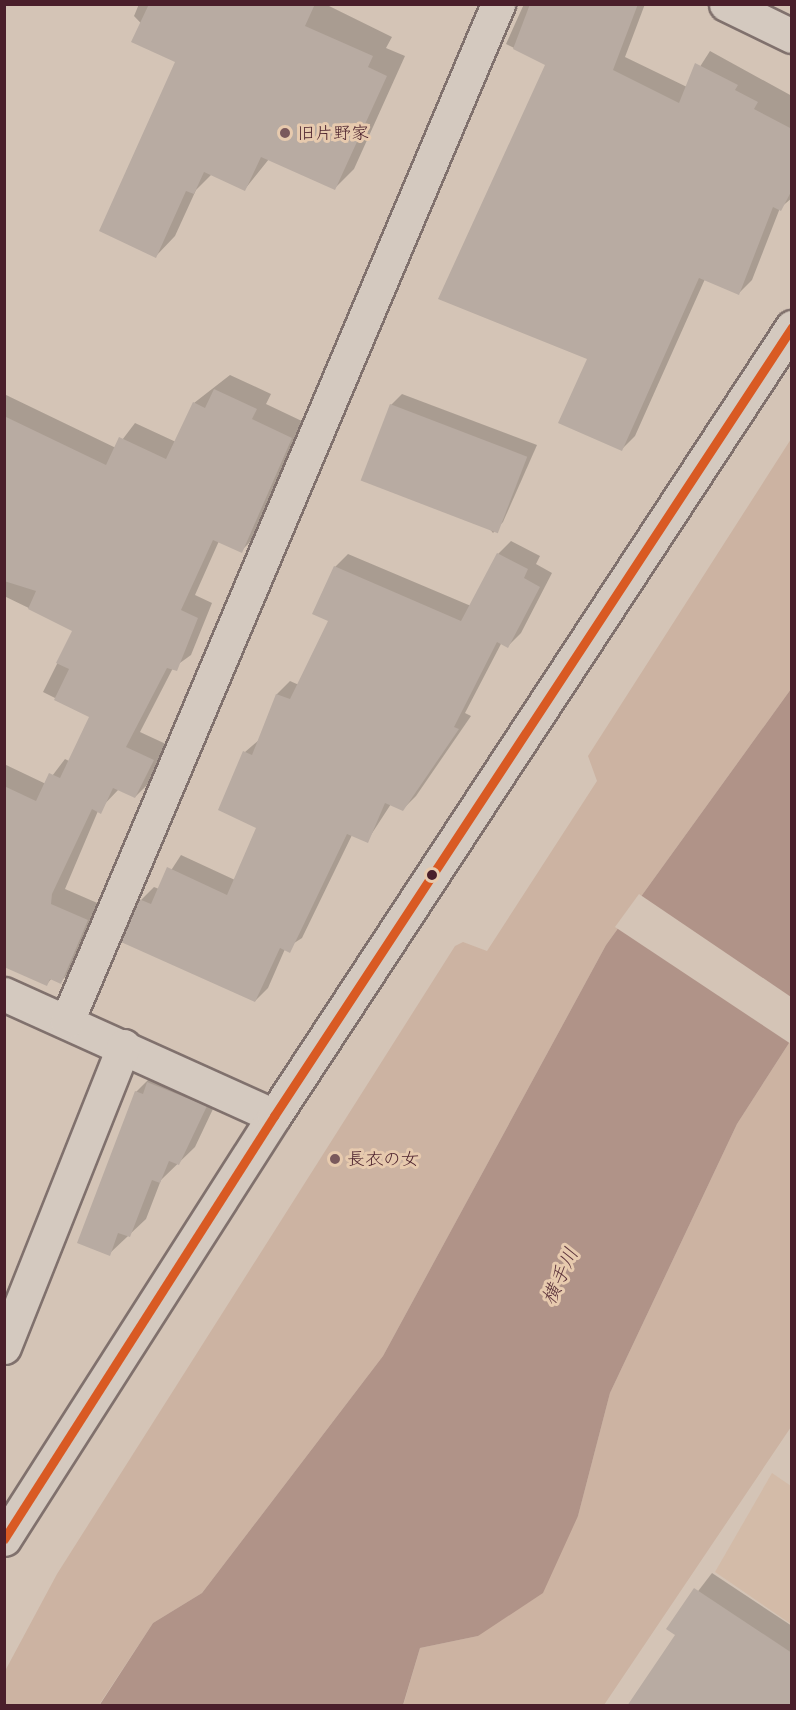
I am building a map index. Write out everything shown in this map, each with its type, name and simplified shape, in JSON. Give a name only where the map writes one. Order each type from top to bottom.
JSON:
[{"type":"street","points":[[67,1020],[498,4]]},
{"type":"street","points":[[726,4],[792,36]]},
{"type":"street","points":[[4,1539],[274,1116],[792,327]]},
{"type":"street","points":[[4,994],[67,1020],[274,1116]]},
{"type":"street","points":[[4,1347],[124,1046]]},
{"type":"shaded area","points":[[791,439],[791,689],[606,945],[383,1356],[202,1593],[153,1623],[99,1705],[5,1706],[5,1671],[57,1574],[455,946],[463,942],[487,951],[597,781],[588,756]]},
{"type":"shaded area","points":[[791,1040],[791,1427],[604,1705],[403,1706],[420,1648],[478,1636],[578,1516],[610,1393],[737,1124]]},
{"type":"shaded area","points":[[772,1473],[791,1486],[791,1624],[715,1572]]},
{"type":"water","name":"横手川","points":[[791,689],[791,1040],[737,1124],[610,1393],[578,1516],[543,1593],[478,1636],[420,1648],[403,1705],[99,1706],[153,1623],[202,1593],[383,1356],[606,945]]},
{"type":"pier","points":[[639,894],[791,997],[791,1044],[615,927]]},
{"type":"building","name":"旧片野家","points":[[149,4],[315,4],[305,26],[373,56],[368,67],[387,76],[335,190],[261,157],[245,191],[204,172],[194,194],[186,191],[156,258],[99,231],[175,62],[131,42]]},
{"type":"building","points":[[530,4],[638,4],[613,70],[679,103],[695,63],[738,85],[735,90],[758,102],[754,109],[792,129],[792,190],[781,211],[773,207],[739,295],[699,278],[622,451],[558,423],[587,359],[438,299],[545,65],[513,49]]},
{"type":"building","points":[[214,389],[257,409],[252,419],[292,438],[242,553],[213,540],[181,610],[198,618],[177,671],[167,668],[126,747],[154,760],[135,798],[113,788],[101,814],[92,809],[52,894],[51,904],[88,920],[61,984],[50,979],[47,986],[4,967],[4,786],[36,801],[49,773],[60,778],[89,717],[54,700],[69,669],[56,663],[72,631],[28,609],[36,591],[4,581],[4,416],[106,465],[119,437],[166,459],[193,402],[205,408]]},
{"type":"building","points":[[390,404],[527,457],[498,533],[361,481]]},
{"type":"building","points":[[497,553],[528,569],[524,578],[540,587],[508,648],[497,642],[454,727],[459,729],[403,811],[385,803],[368,843],[347,834],[290,953],[280,948],[255,1002],[121,942],[139,899],[151,904],[167,867],[227,895],[256,828],[218,810],[243,751],[252,755],[276,694],[290,699],[328,621],[312,614],[334,566],[461,621]]},
{"type":"building","points":[[147,1082],[207,1106],[179,1165],[169,1161],[160,1183],[152,1180],[130,1237],[118,1233],[110,1256],[77,1243],[135,1091],[143,1094]]},
{"type":"building","points":[[694,1588],[792,1653],[792,1706],[627,1706],[675,1635],[666,1629]]},
{"type":"transit line","points":[[4,1539],[274,1116],[792,327]]},
{"type":"place","name":"旧片野家","points":[[285,133]]},
{"type":"place","name":"長衣の女","points":[[335,1159]]}]
